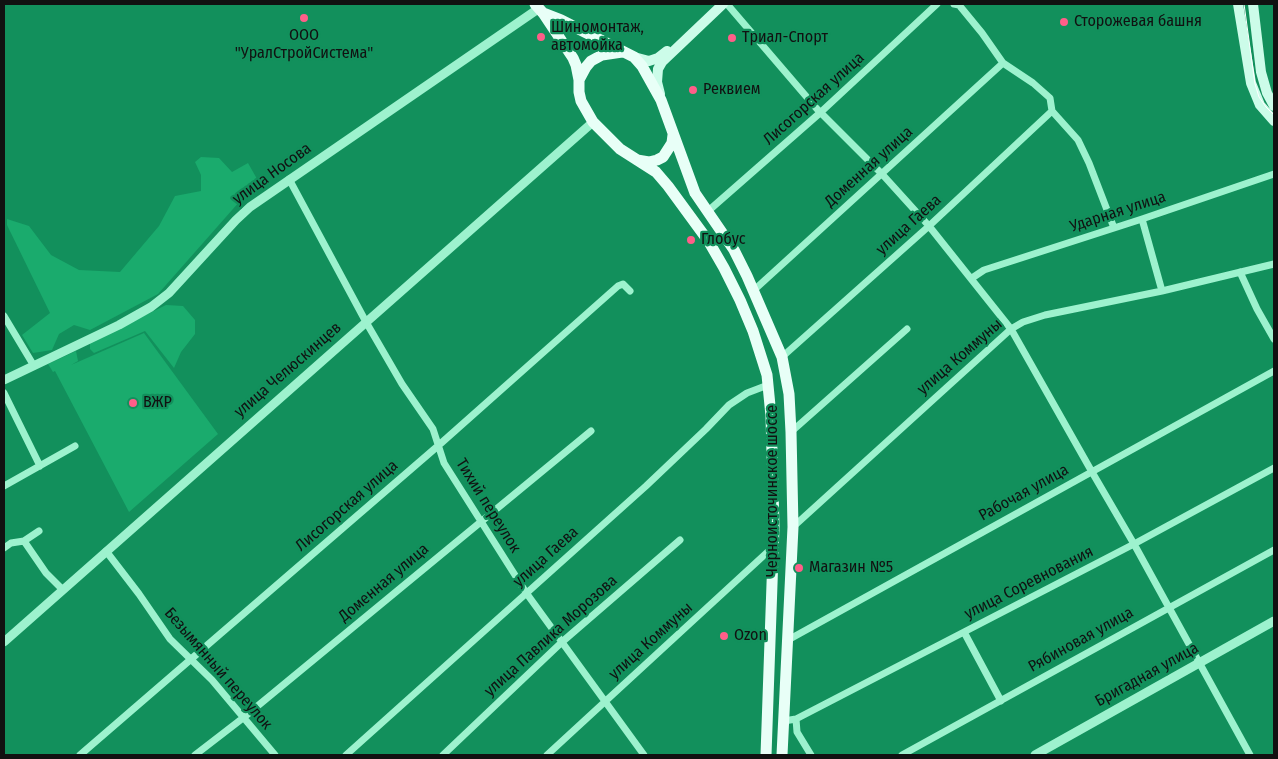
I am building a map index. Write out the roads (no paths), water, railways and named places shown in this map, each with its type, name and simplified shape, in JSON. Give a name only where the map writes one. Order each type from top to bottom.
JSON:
[{"type":"main road","points":[[539,8],[573,58],[579,80],[581,101],[593,122],[620,149],[635,160],[649,162],[663,156],[672,143],[673,134],[661,100],[657,82],[658,69],[662,62],[688,36],[725,4]]},
{"type":"main road","points":[[1238,4],[1251,83],[1260,105],[1274,121]]},
{"type":"main road","points":[[1253,4],[1261,72],[1267,94],[1274,106]]},
{"type":"main road","points":[[539,8],[629,55],[648,61],[658,58],[688,36]]},
{"type":"main road","points":[[579,80],[586,67],[596,58],[609,53],[629,55],[642,66],[661,100]]},
{"type":"main road","name":"Черноисточинское шоссе","points":[[673,134],[695,193],[734,250],[782,357],[788,394],[791,432],[792,532],[788,640],[790,720],[782,755]]},
{"type":"main road","name":"Черноисточинское шоссе","points":[[635,160],[656,172],[668,186],[718,257],[740,300],[764,363],[771,416],[773,542],[766,755]]},
{"type":"main road","points":[[773,542],[792,532]]},
{"type":"street","points":[[725,4],[817,109],[882,174],[929,226],[1011,329],[1170,607],[1250,755]]},
{"type":"street","name":"Лисогорская улица","points":[[707,212],[821,112],[937,4]]},
{"type":"street","points":[[954,4],[959,5],[982,33],[1003,64],[1034,83],[1050,98],[1052,112],[1078,140],[1114,228]]},
{"type":"street","name":"улица Носова","points":[[4,380],[119,325],[161,300],[250,207],[539,8]]},
{"type":"street","name":"Доменная улица","points":[[753,291],[1003,64]]},
{"type":"street","name":"улица Гаева","points":[[782,357],[929,226],[1052,112]]},
{"type":"street","name":"улица Челюскинцев","points":[[4,642],[593,122]]},
{"type":"street","name":"Ударная улица","points":[[972,278],[984,270],[1274,174]]},
{"type":"street","name":"Тихий переулок","points":[[289,179],[366,322],[402,384],[433,429],[444,463],[526,594],[644,755]]},
{"type":"street","points":[[1142,219],[1162,290]]},
{"type":"street","name":"улица Коммуны","points":[[792,532],[1011,329],[1023,322],[1046,315],[1274,264]]},
{"type":"street","points":[[1240,272],[1257,309],[1274,339]]},
{"type":"street","name":"Лисогорская улица","points":[[80,755],[439,445],[620,284],[623,284],[630,291]]},
{"type":"street","points":[[4,316],[34,366]]},
{"type":"street","points":[[791,432],[907,329]]},
{"type":"street","name":"Рабочая улица","points":[[788,640],[1274,371]]},
{"type":"street","name":"улица Гаева","points":[[346,755],[666,467],[729,404],[748,392],[768,385]]},
{"type":"street","points":[[4,393],[40,466]]},
{"type":"street","name":"Доменная улица","points":[[195,755],[243,718],[591,431]]},
{"type":"street","points":[[4,486],[74,446]]},
{"type":"street","name":"улица Соревнования","points":[[790,720],[1134,544],[1274,468]]},
{"type":"street","points":[[4,548],[10,543],[24,541],[38,531]]},
{"type":"street","name":"улица Павлика Морозова","points":[[443,755],[562,642],[680,540]]},
{"type":"street","points":[[24,541],[46,573],[56,585],[64,590]]},
{"type":"street","name":"улица Коммуны","points":[[547,755],[773,542]]},
{"type":"street","name":"Рябиновая улица","points":[[902,755],[1274,550]]},
{"type":"street","name":"Безымянный переулок","points":[[106,551],[170,639],[212,680],[275,755]]},
{"type":"street","name":"Бригадная улица","points":[[1035,755],[1274,621]]},
{"type":"street","points":[[964,632],[1001,701]]},
{"type":"street","points":[[790,720],[811,755]]},
{"type":"tram line","points":[[1244,4],[1255,84],[1259,97],[1274,115]]},
{"type":"place","name":"ООО \"УралСтройСистема\"","points":[[304,18]]},
{"type":"place","name":"Сторожевая башня","points":[[1064,22]]},
{"type":"place","name":"Шиномонтаж, автомойка","points":[[541,37]]},
{"type":"place","name":"Триал-Спорт","points":[[732,38]]},
{"type":"place","name":"Реквием","points":[[693,90]]},
{"type":"place","name":"Глобус","points":[[691,240]]},
{"type":"place","name":"ВЖР","points":[[133,403]]},
{"type":"place","name":"Магазин №5","points":[[799,568]]},
{"type":"place","name":"Ozon","points":[[724,636]]}]
